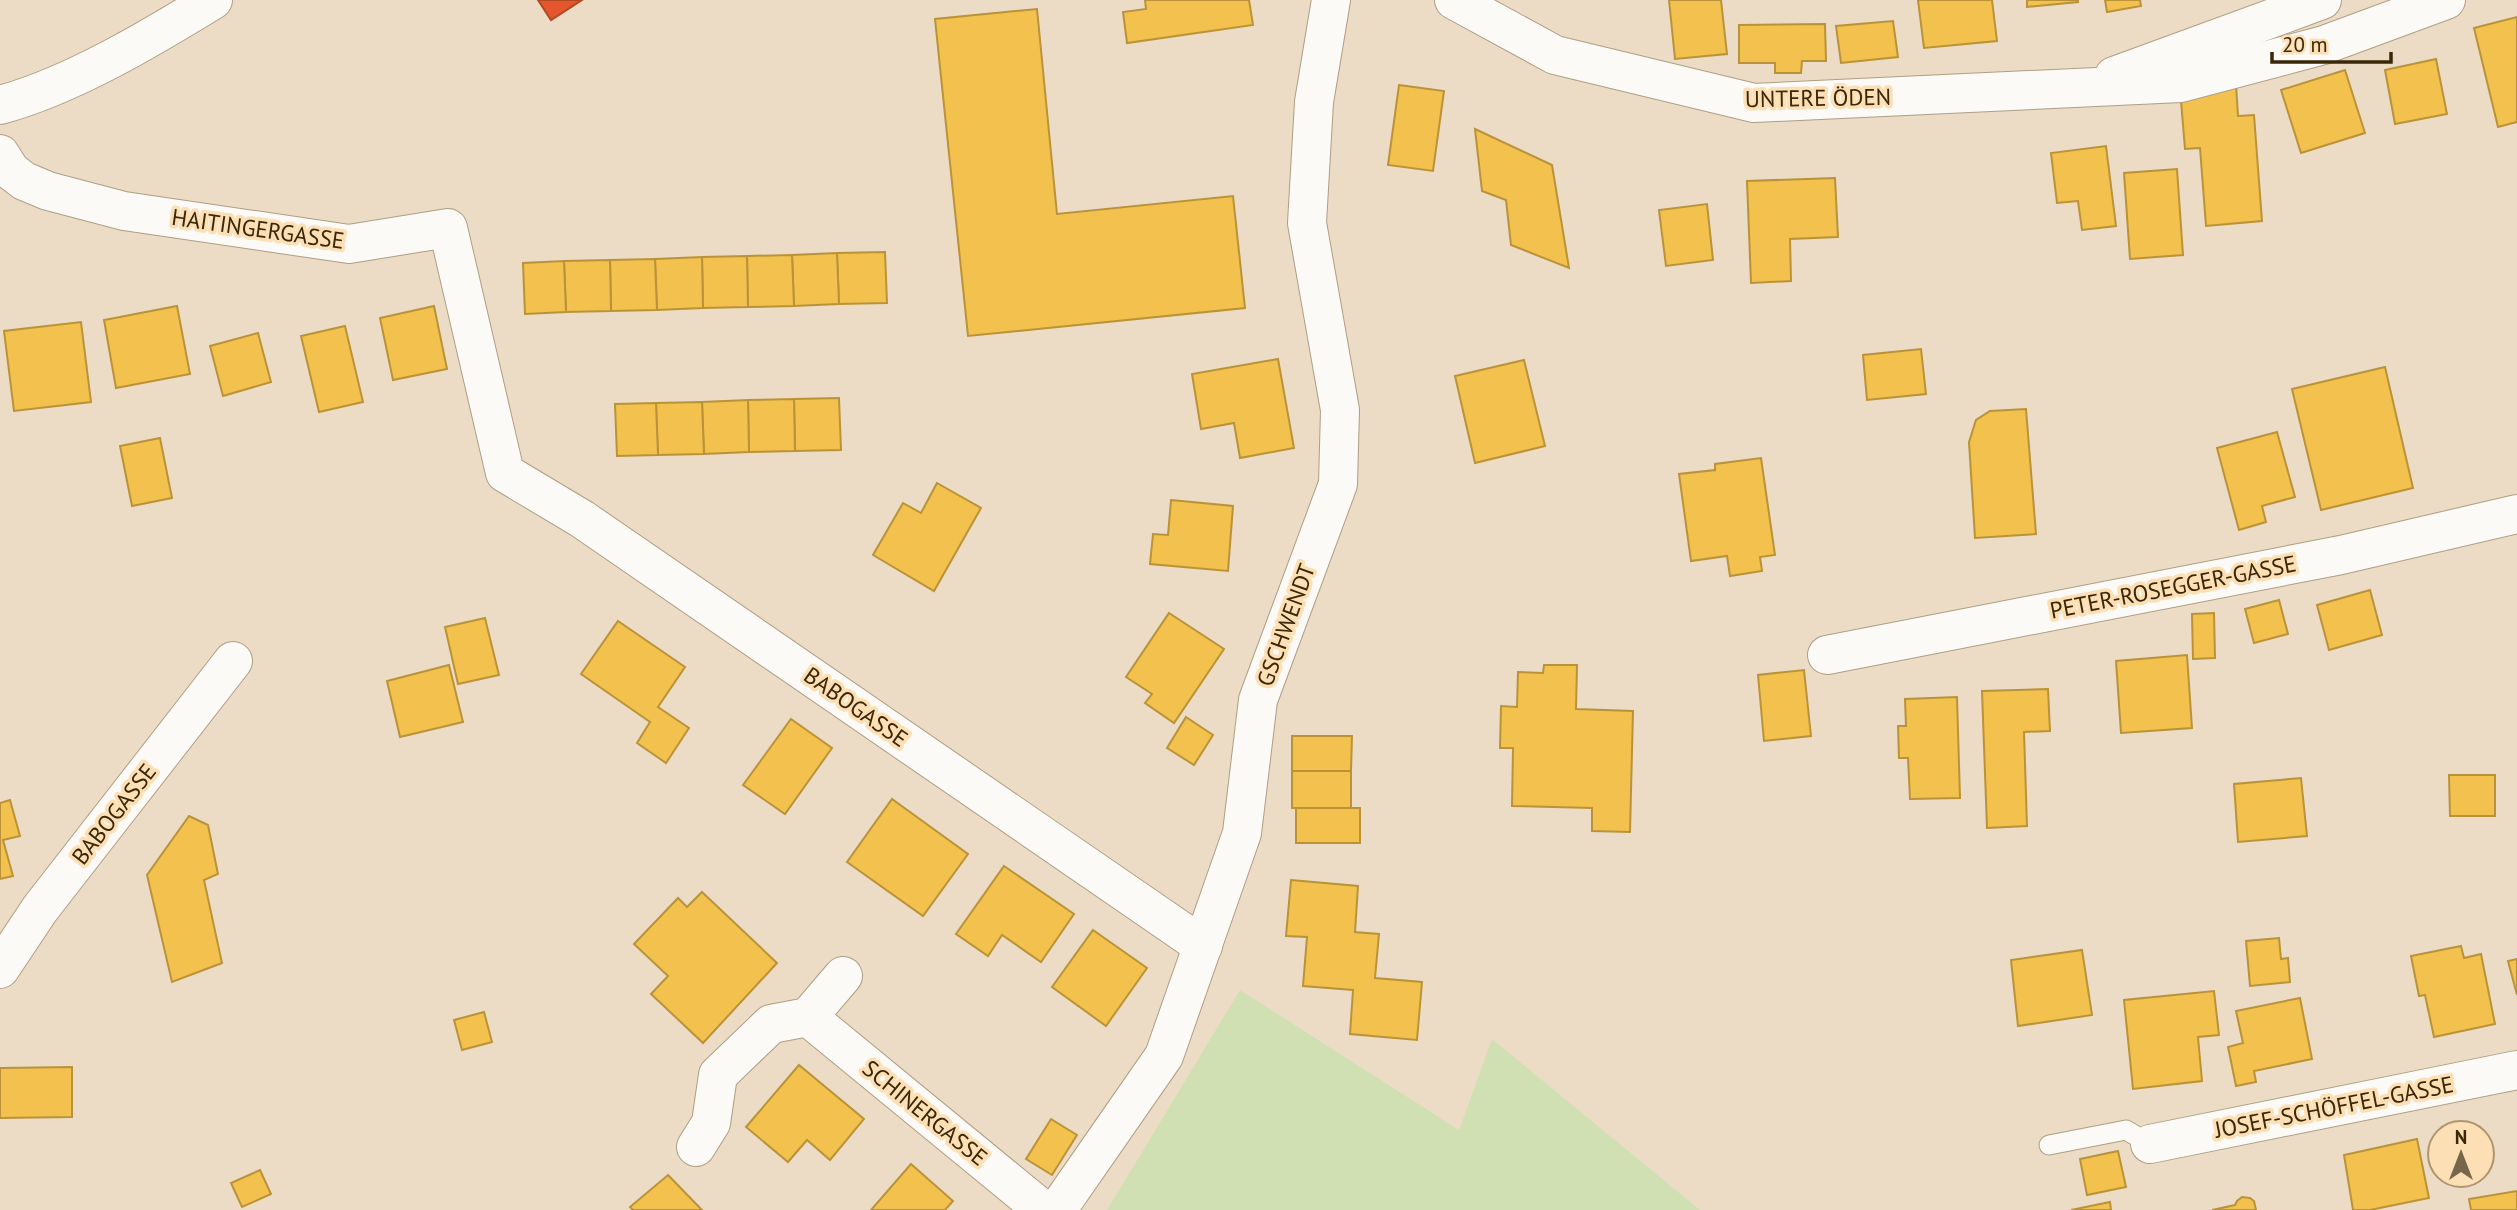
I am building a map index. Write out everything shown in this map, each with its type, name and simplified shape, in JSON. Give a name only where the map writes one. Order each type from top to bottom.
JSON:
[{"type":"street","points":[[0,105],[75,75],[156,36],[213,0]]},
{"type":"street","name":"GSCHWENDT","points":[[1057,1210],[1164,1056],[1242,833],[1258,700],[1338,484],[1340,410],[1307,223],[1314,102],[1331,0]]},
{"type":"street","name":"UNTERE ÖDEN","points":[[1454,0],[1555,55],[1754,103],[2181,83],[2324,45],[2446,0]]},
{"type":"street","name":"UNTERE ÖDEN","points":[[2076,89],[2322,0]]},
{"type":"street","name":"HAITINGERGASSE","points":[[0,154],[11,171],[24,181],[48,191],[124,211],[349,244],[448,228],[505,473]]},
{"type":"street","name":"BABOGASSE","points":[[505,473],[582,519],[1203,946]]},
{"type":"street","name":"PETER-ROSEGGER-GASSE","points":[[1827,655],[2341,555],[2517,514]]},
{"type":"street","name":"BABOGASSE","points":[[0,969],[40,909],[233,661]]},
{"type":"street","points":[[696,1147],[711,1123],[718,1075],[771,1024],[808,1017],[843,976]]},
{"type":"street","name":"SCHINERGASSE","points":[[808,1017],[1043,1210]]},
{"type":"street","name":"JOSEF-SCHÖFFEL-GASSE","points":[[2150,1144],[2517,1070]]},
{"type":"lane","points":[[2049,1145],[2126,1130],[2150,1144]]},
{"type":"green space","points":[[1240,990],[1459,1130],[1492,1039],[1700,1210],[1107,1210]]},
{"type":"building: Wohnen","points":[[1145,0],[1249,0],[1253,25],[1127,43],[1123,12],[1146,9]]},
{"type":"building: Wohnen","points":[[1669,0],[1721,0],[1727,54],[1675,59]]},
{"type":"building: Wohnen","points":[[1918,0],[1992,0],[1997,41],[1924,48]]},
{"type":"building: Wohnen","points":[[2027,0],[2078,0],[2078,2],[2027,7]]},
{"type":"building: Wohnen","points":[[2105,0],[2140,0],[2141,6],[2107,12]]},
{"type":"building: Wohnen","points":[[1037,9],[1057,214],[1233,196],[1245,308],[968,336],[935,19]]},
{"type":"building: Wohnen","points":[[2517,17],[2517,122],[2498,127],[2474,28]]},
{"type":"building: Wohnen","points":[[1893,21],[1898,57],[1841,63],[1836,26]]},
{"type":"building: Wohnen","points":[[1825,24],[1826,61],[1802,61],[1801,73],[1775,73],[1775,63],[1739,63],[1739,25]]},
{"type":"building: Wohnen","points":[[2436,59],[2447,114],[2395,124],[2385,70]]},
{"type":"building: Wohnen","points":[[2345,70],[2365,133],[2301,153],[2281,90]]},
{"type":"building: Wohnen","points":[[2236,84],[2238,116],[2254,115],[2262,221],[2206,226],[2200,148],[2185,149],[2181,101]]},
{"type":"building: Wohnen","points":[[1399,85],[1444,91],[1433,171],[1388,165]]},
{"type":"building: Wohnen","points":[[1475,129],[1552,165],[1569,268],[1511,245],[1506,200],[1482,191]]},
{"type":"building: Wohnen","points":[[2106,146],[2116,226],[2082,230],[2078,201],[2057,203],[2051,153]]},
{"type":"building: Wohnen","points":[[2177,169],[2183,255],[2130,259],[2124,173]]},
{"type":"building: Wohnen","points":[[1835,178],[1838,237],[1790,239],[1791,281],[1751,283],[1747,181]]},
{"type":"building: Wohnen","points":[[1707,204],[1713,260],[1666,266],[1659,210]]},
{"type":"building: Wohnen","points":[[885,252],[887,303],[839,304],[837,253]]},
{"type":"building: Wohnen","points":[[837,253],[839,304],[794,306],[792,255]]},
{"type":"building: Wohnen","points":[[792,255],[794,306],[748,307],[747,256]]},
{"type":"building: Wohnen","points":[[747,256],[748,307],[703,308],[702,257]]},
{"type":"building: Wohnen","points":[[702,257],[703,308],[657,310],[655,259]]},
{"type":"building: Wohnen","points":[[655,259],[657,310],[611,311],[610,260]]},
{"type":"building: Wohnen","points":[[610,260],[611,311],[566,312],[564,261]]},
{"type":"building: Wohnen","points":[[564,261],[566,312],[525,314],[523,263]]},
{"type":"building: Wohnen","points":[[177,306],[190,374],[116,388],[104,320]]},
{"type":"building: Wohnen","points":[[434,306],[447,369],[393,380],[380,318]]},
{"type":"building: Wohnen","points":[[81,322],[91,402],[14,411],[4,331]]},
{"type":"building: Wohnen","points":[[345,326],[363,402],[319,412],[301,336]]},
{"type":"building: Wohnen","points":[[258,333],[271,382],[223,396],[210,346]]},
{"type":"building: Wohnen","points":[[1921,349],[1926,394],[1867,400],[1863,355]]},
{"type":"building: Wohnen","points":[[1278,359],[1294,448],[1240,458],[1234,423],[1201,429],[1192,374]]},
{"type":"building: Wohnen","points":[[1524,360],[1545,446],[1475,463],[1455,376]]},
{"type":"building: Wohnen","points":[[2385,367],[2413,488],[2321,510],[2292,389]]},
{"type":"building: Wohnen","points":[[839,398],[841,450],[795,451],[794,399]]},
{"type":"building: Wohnen","points":[[794,399],[795,451],[749,452],[748,400]]},
{"type":"building: Wohnen","points":[[748,400],[749,452],[704,454],[702,402]]},
{"type":"building: Wohnen","points":[[702,402],[704,454],[658,455],[656,403]]},
{"type":"building: Wohnen","points":[[656,403],[658,455],[617,456],[615,404]]},
{"type":"building: Wohnen","points":[[2026,409],[2036,534],[1975,538],[1969,442],[1976,420],[1990,411]]},
{"type":"building: Wohnen","points":[[2277,432],[2295,497],[2262,506],[2266,522],[2239,530],[2217,448]]},
{"type":"building: Wohnen","points":[[160,438],[172,498],[132,506],[120,446]]},
{"type":"building: Wohnen","points":[[1761,458],[1775,555],[1760,557],[1762,571],[1730,576],[1727,556],[1691,561],[1679,474],[1715,470],[1715,464]]},
{"type":"building: Wohnen","points":[[937,483],[981,508],[934,591],[873,555],[903,503],[921,513]]},
{"type":"building: Wohnen","points":[[1171,500],[1233,506],[1228,571],[1150,564],[1153,534],[1168,535]]},
{"type":"building: Wohnen","points":[[2370,590],[2382,635],[2329,650],[2317,605]]},
{"type":"building: Wohnen","points":[[2279,600],[2288,634],[2254,643],[2245,609]]},
{"type":"building: Wohnen","points":[[1169,613],[1224,649],[1174,723],[1145,703],[1152,694],[1126,677]]},
{"type":"building: Wohnen","points":[[2214,613],[2215,658],[2193,659],[2192,614]]},
{"type":"building: Wohnen","points":[[485,618],[499,675],[458,684],[445,627]]},
{"type":"building: Wohnen","points":[[618,621],[685,667],[658,707],[689,728],[666,763],[637,743],[650,722],[581,674]]},
{"type":"building: Wohnen","points":[[2187,655],[2192,728],[2121,733],[2116,661]]},
{"type":"building: Wohnen","points":[[449,665],[463,722],[400,737],[387,681]]},
{"type":"building: Wohnen","points":[[1544,665],[1577,665],[1576,709],[1633,711],[1630,832],[1592,831],[1592,808],[1512,806],[1513,748],[1500,748],[1501,706],[1517,707],[1518,672],[1543,673]]},
{"type":"building: Wohnen","points":[[1804,670],[1811,736],[1764,741],[1758,675]]},
{"type":"building: Wohnen","points":[[2048,689],[2050,731],[2024,732],[2027,826],[1987,828],[1982,691]]},
{"type":"building: Wohnen","points":[[1957,697],[1960,798],[1910,799],[1908,758],[1899,758],[1898,726],[1906,726],[1905,699]]},
{"type":"building: Wohnen","points":[[1186,717],[1213,735],[1194,765],[1167,748]]},
{"type":"building: Wohnen","points":[[791,719],[832,748],[785,814],[743,785]]},
{"type":"building: Wohnen","points":[[1292,736],[1352,736],[1351,771],[1292,771]]},
{"type":"building: Wohnen","points":[[1292,771],[1351,771],[1351,808],[1292,808]]},
{"type":"building: Wohnen","points":[[2449,775],[2495,775],[2495,816],[2450,816]]},
{"type":"building: Wohnen","points":[[2301,778],[2307,836],[2238,842],[2234,784]]},
{"type":"building: Wohnen","points":[[892,799],[968,854],[923,916],[847,862]]},
{"type":"building: Wohnen","points":[[10,800],[20,836],[3,840],[13,876],[0,879],[0,803]]},
{"type":"building: Wohnen","points":[[1296,808],[1360,808],[1360,843],[1296,843]]},
{"type":"building: Wohnen","points":[[189,816],[208,825],[218,874],[204,880],[222,963],[172,982],[147,875]]},
{"type":"building: Wohnen","points":[[1004,866],[1074,914],[1041,962],[1002,935],[988,956],[956,934]]},
{"type":"building: Wohnen","points":[[1291,880],[1358,886],[1355,932],[1379,934],[1375,978],[1422,982],[1417,1040],[1350,1034],[1353,990],[1303,986],[1307,937],[1286,936]]},
{"type":"building: Wohnen","points":[[702,892],[777,963],[703,1043],[651,994],[668,976],[634,944],[678,898],[687,907]]},
{"type":"building: Wohnen","points":[[1093,930],[1147,968],[1106,1026],[1052,987]]},
{"type":"building: Wohnen","points":[[2279,938],[2281,959],[2288,958],[2290,982],[2250,986],[2246,941]]},
{"type":"building: Wohnen","points":[[2461,946],[2464,958],[2481,954],[2495,1024],[2434,1037],[2425,995],[2419,996],[2411,956]]},
{"type":"building: Wohnen","points":[[2082,950],[2092,1015],[2018,1026],[2011,960]]},
{"type":"building: Wohnen","points":[[2517,959],[2517,995],[2508,961]]},
{"type":"building: Wohnen","points":[[2214,991],[2219,1035],[2198,1037],[2202,1081],[2133,1089],[2124,1000]]},
{"type":"building: Wohnen","points":[[2300,998],[2312,1059],[2254,1071],[2256,1082],[2236,1086],[2228,1047],[2243,1043],[2236,1011]]},
{"type":"building: Wohnen","points":[[484,1012],[492,1042],[462,1050],[454,1020]]},
{"type":"building: Wohnen","points":[[799,1065],[864,1119],[830,1160],[807,1140],[788,1162],[746,1127]]},
{"type":"building: Wohnen","points":[[72,1067],[72,1117],[0,1118],[0,1068]]},
{"type":"building: Wohnen","points":[[1051,1119],[1077,1135],[1052,1175],[1026,1159]]},
{"type":"building: Wohnen","points":[[2417,1139],[2429,1198],[2370,1210],[2353,1210],[2344,1155]]},
{"type":"building: Wohnen","points":[[2118,1151],[2126,1187],[2087,1195],[2080,1159]]},
{"type":"building: Wohnen","points":[[911,1164],[953,1201],[945,1210],[871,1210]]},
{"type":"building: Wohnen","points":[[260,1170],[271,1194],[242,1207],[231,1183]]},
{"type":"building: Wohnen","points":[[668,1175],[702,1210],[633,1210],[630,1207]]},
{"type":"building: Wohnen","points":[[2517,1191],[2517,1210],[2471,1210],[2469,1199]]},
{"type":"building: Wohnen","points":[[2242,1197],[2254,1201],[2256,1210],[2212,1210],[2235,1205]]},
{"type":"building: Wohnen","points":[[2110,1202],[2111,1210],[2071,1210]]},
{"type":"building: Handel","points":[[538,0],[582,0],[551,20]]}]
